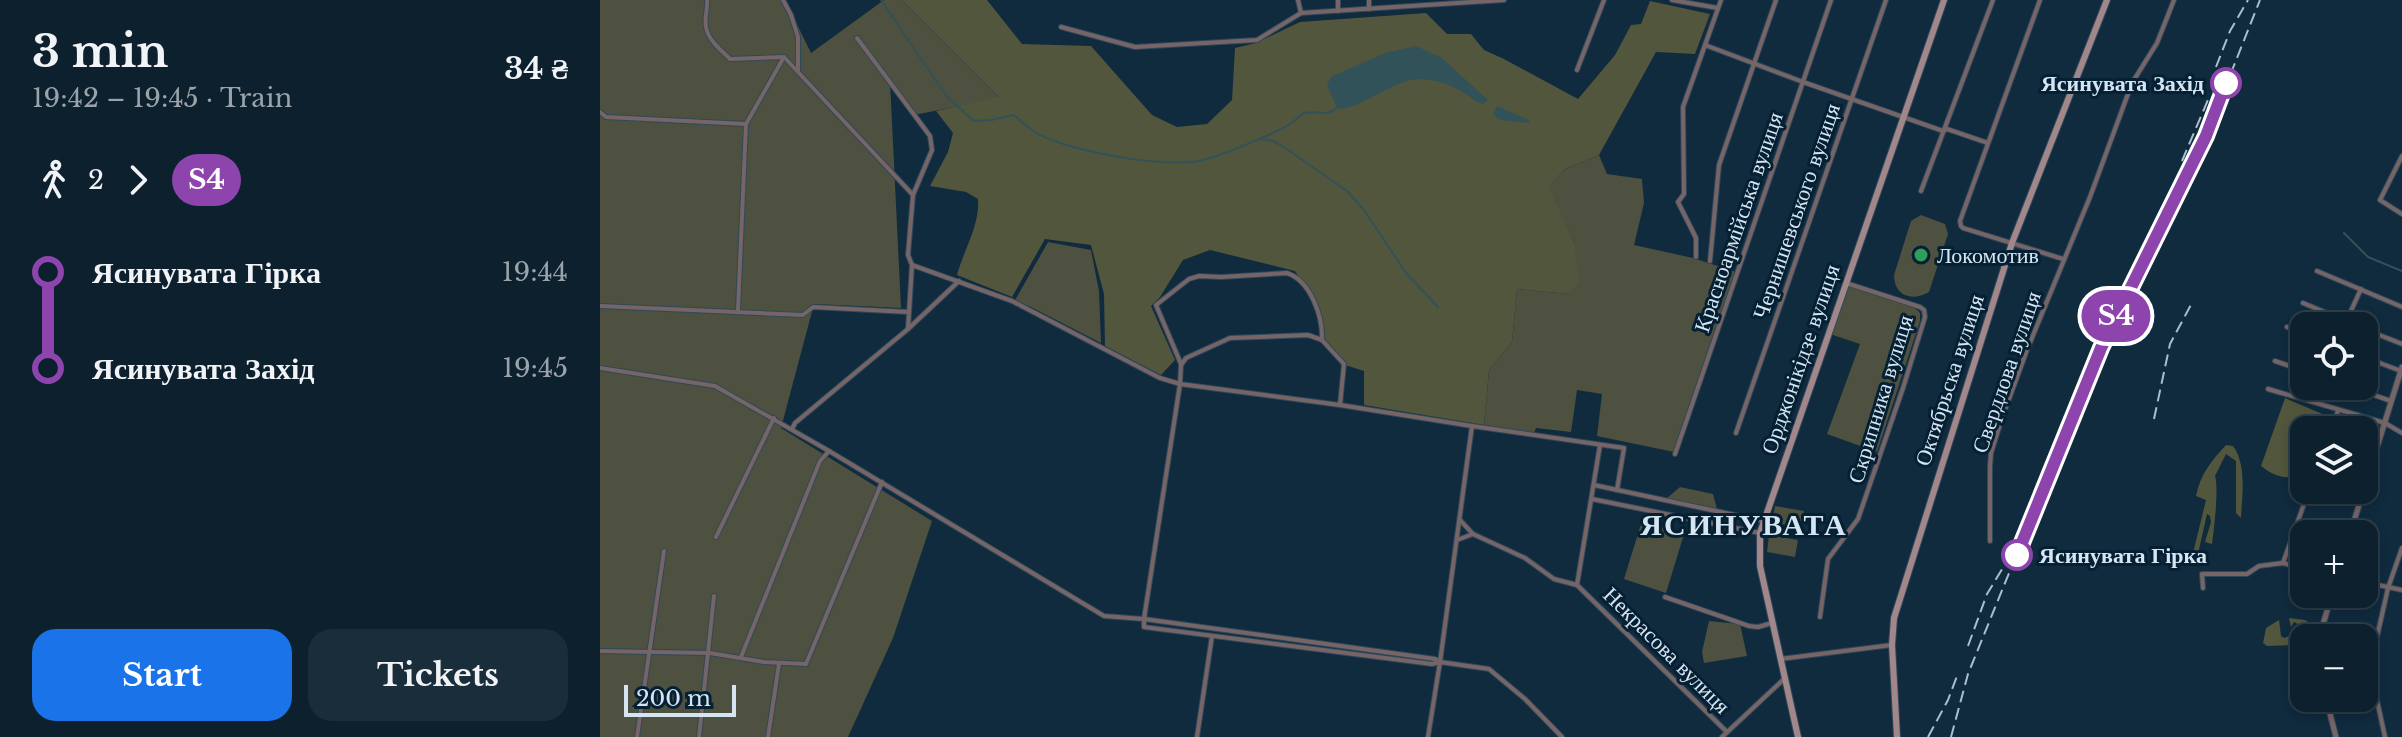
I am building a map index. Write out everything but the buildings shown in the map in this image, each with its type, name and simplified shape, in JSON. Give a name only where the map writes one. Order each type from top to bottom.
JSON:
[{"type":"main road","name":"Орджонікідзе вулиця","points":[[1798,737],[1760,566],[1760,533],[1944,0]]},
{"type":"main road","name":"Октябрьска вулиця","points":[[1897,737],[1892,645],[1894,618],[2012,243],[2107,0]]},
{"type":"street","points":[[707,0],[705,25],[709,37],[730,59],[784,57]]},
{"type":"street","points":[[783,0],[798,37],[798,74]]},
{"type":"street","points":[[1298,0],[1301,13]]},
{"type":"street","points":[[1338,0],[1338,11]]},
{"type":"street","points":[[1369,0],[1369,9]]},
{"type":"street","points":[[1061,27],[1135,47],[1257,40],[1301,13],[1369,9],[1403,3],[1504,0]]},
{"type":"street","points":[[1577,70],[1604,0]]},
{"type":"street","points":[[1672,0],[1718,8]]},
{"type":"street","points":[[1696,257],[1696,238],[1678,202],[1684,194],[1683,107],[1721,0]]},
{"type":"street","points":[[1710,261],[1719,165],[1776,0]]},
{"type":"street","name":"Красноармійська вулиця","points":[[1675,454],[1831,0]]},
{"type":"street","name":"Чернишевського вулиця","points":[[1736,433],[1886,0]]},
{"type":"street","points":[[1921,191],[1993,0]]},
{"type":"street","points":[[2040,0],[1961,224],[1963,228],[2063,259]]},
{"type":"street","name":"Свердлова вулиця","points":[[1990,541],[1991,453],[2013,387],[2090,197],[2132,83],[2157,43],[2174,0]]},
{"type":"street","points":[[857,38],[930,136],[932,150],[913,195],[908,255],[912,265],[908,329]]},
{"type":"street","points":[[1705,45],[1852,100],[1988,143]]},
{"type":"street","points":[[784,57],[913,195]]},
{"type":"street","points":[[738,310],[746,124],[784,57]]},
{"type":"street","points":[[600,112],[606,117],[746,124]]},
{"type":"street","points":[[2402,156],[2380,200],[2402,214]]},
{"type":"street","points":[[912,265],[1012,301],[1160,378],[1180,384],[1624,448],[1617,490]]},
{"type":"street","points":[[2317,271],[2402,307]]},
{"type":"street","points":[[1322,340],[1322,322],[1315,304],[1304,287],[1287,273],[1199,276],[1189,279],[1156,305],[1181,365],[1144,627],[1489,669],[1525,699],[1562,737]]},
{"type":"street","points":[[792,429],[795,423],[908,329],[959,281]]},
{"type":"street","name":"Скрипника вулиця","points":[[1820,617],[1828,559],[1858,519],[1925,317],[1920,307],[1846,283]]},
{"type":"street","points":[[2350,312],[2361,289]]},
{"type":"street","points":[[2303,303],[2322,312]]},
{"type":"street","points":[[600,306],[803,315],[813,307],[909,312]]},
{"type":"street","points":[[1181,365],[1186,358],[1230,338],[1308,335],[1322,340],[1344,364],[1340,405]]},
{"type":"street","points":[[2378,335],[2402,344]]},
{"type":"street","points":[[2275,361],[2290,366]]},
{"type":"street","points":[[2354,520],[2401,369],[2378,362]]},
{"type":"street","points":[[600,368],[715,386],[774,418],[1104,616],[1213,628],[1440,662]]},
{"type":"street","points":[[2268,389],[2385,423],[2402,433]]},
{"type":"street","points":[[2378,396],[2393,401]]},
{"type":"street","points":[[2336,416],[2338,411]]},
{"type":"street","points":[[716,537],[774,418]]},
{"type":"street","points":[[1428,737],[1472,426]]},
{"type":"street","points":[[1577,585],[1601,445]]},
{"type":"street","points":[[741,657],[820,461],[829,451]]},
{"type":"street","points":[[600,651],[710,653],[764,662],[806,664],[882,482]]},
{"type":"street","points":[[1594,485],[1763,521]]},
{"type":"street","points":[[1592,499],[1760,533]]},
{"type":"street","points":[[2283,563],[2304,504]]},
{"type":"street","points":[[1457,540],[1473,534],[1460,520]]},
{"type":"street","name":"Некрасова вулиця","points":[[1473,534],[1525,558],[1554,579],[1577,585],[1727,732]]},
{"type":"street","points":[[2385,737],[2370,668],[2388,588],[2402,548]]},
{"type":"street","points":[[637,737],[664,551]]},
{"type":"street","points":[[2203,588],[2202,574],[2247,574],[2259,566],[2290,565]]},
{"type":"street","points":[[2378,586],[2401,590]]},
{"type":"street","points":[[699,737],[714,596]]},
{"type":"street","points":[[1665,597],[1749,626],[1772,623]]},
{"type":"street","points":[[1197,737],[1213,628]]},
{"type":"street","points":[[1780,659],[1892,645]]},
{"type":"street","points":[[768,737],[780,663]]},
{"type":"street","points":[[1722,737],[1784,679]]},
{"type":"street","points":[[2330,712],[2336,737]]},
{"type":"shaded area","points":[[600,0],[785,0],[811,53],[884,0],[902,0],[1000,98],[914,115],[890,81],[901,308],[814,304],[781,428],[932,521],[893,638],[848,737],[600,737]]},
{"type":"shaded area","points":[[902,0],[987,0],[1022,44],[1091,46],[1152,115],[1177,127],[1207,124],[1232,100],[1235,48],[1256,43],[1300,22],[1426,13],[1447,34],[1471,34],[1484,50],[1578,99],[1615,55],[1631,25],[1641,24],[1650,1],[1710,14],[1695,54],[1656,52],[1599,155],[1565,169],[1549,187],[1574,243],[1579,281],[1569,294],[1517,289],[1512,342],[1489,370],[1484,425],[1364,405],[1364,371],[1345,365],[1325,340],[1321,314],[1295,271],[1210,250],[1183,260],[1151,306],[1175,360],[1161,375],[1105,346],[1104,294],[1091,245],[1045,239],[1012,297],[957,275],[974,228],[978,199],[966,192],[930,186],[948,152],[953,133],[936,111],[999,97]]},
{"type":"shaded area","points":[[1416,46],[1442,58],[1488,100],[1483,104],[1450,85],[1418,79],[1403,82],[1352,106],[1337,108],[1327,85],[1331,77],[1385,53]]},
{"type":"shaded area","points":[[1497,106],[1529,120],[1529,123],[1501,120],[1493,115]]},
{"type":"shaded area","points":[[1599,155],[1607,174],[1642,179],[1644,203],[1634,245],[1693,258],[1736,272],[1674,452],[1597,436],[1602,394],[1577,390],[1571,432],[1536,428],[1534,433],[1484,425],[1489,370],[1512,342],[1517,289],[1569,294],[1574,243],[1548,188],[1565,169]]},
{"type":"shaded area","name":"Локомотив","points":[[1921,215],[1945,224],[1948,234],[1929,292],[1910,297],[1897,288],[1894,275],[1911,221]]},
{"type":"shaded area","points":[[1048,242],[1091,250],[1099,291],[1101,343],[1029,306],[1014,302]]},
{"type":"shaded area","points":[[1847,285],[1914,307],[1920,313],[1877,452],[1827,434],[1860,344],[1830,334]]},
{"type":"shaded area","points":[[2285,398],[2327,416],[2290,416],[2290,476],[2271,473],[2261,466]]},
{"type":"shaded area","points":[[2226,445],[2233,446],[2240,462],[2243,481],[2241,518],[2236,513],[2236,461],[2226,454],[2215,476],[2212,544],[2205,542],[2211,522],[2207,514],[2198,554],[2193,553],[2206,500],[2196,496],[2200,481]]},
{"type":"shaded area","points":[[1680,487],[1713,494],[1717,509],[1666,499]]},
{"type":"shaded area","points":[[1775,506],[1804,511],[1800,528],[1772,522]]},
{"type":"shaded area","points":[[1642,521],[1684,534],[1666,593],[1624,579]]},
{"type":"shaded area","points":[[1769,535],[1798,540],[1795,557],[1767,552]]},
{"type":"shaded area","points":[[2289,618],[2311,624],[2294,622],[2290,624]]},
{"type":"shaded area","points":[[2279,620],[2281,636],[2290,636],[2290,645],[2267,646],[2263,643],[2266,628]]},
{"type":"shaded area","points":[[1709,621],[1740,624],[1747,656],[1704,663],[1702,652]]},
{"type":"waterway","points":[[881,0],[947,97],[974,121],[1014,115],[1038,134],[1097,153],[1146,161],[1191,162],[1239,148],[1276,132],[1302,114],[1328,113],[1337,108]]},
{"type":"waterway","points":[[1260,139],[1284,147],[1347,191],[1364,210],[1406,273],[1438,307]]},
{"type":"waterway","points":[[2344,233],[2368,257],[2402,271]]},
{"type":"railway","points":[[2216,67],[2230,31],[2248,0]]},
{"type":"railway","points":[[1951,737],[1968,674],[2094,364],[2206,136],[2260,0]]},
{"type":"railway","points":[[2182,161],[2210,95]]},
{"type":"railway","points":[[2154,419],[2170,344],[2193,301]]},
{"type":"railway","points":[[1968,646],[1987,594],[2004,566]]},
{"type":"railway","points":[[1928,737],[1957,676]]},
{"type":"train","name":"S4","points":[[2017,555],[2101,348],[2206,136],[2226,83]]},
{"type":"place","name":"Ясинувата Захід","points":[[2226,83]]},
{"type":"place","name":"Локомотив","points":[[1921,255]]},
{"type":"place","name":"Ясинувата Гірка","points":[[2017,555]]},
{"type":"district","name":"ЯСИНУВАТА","points":[[1744,525]]}]
